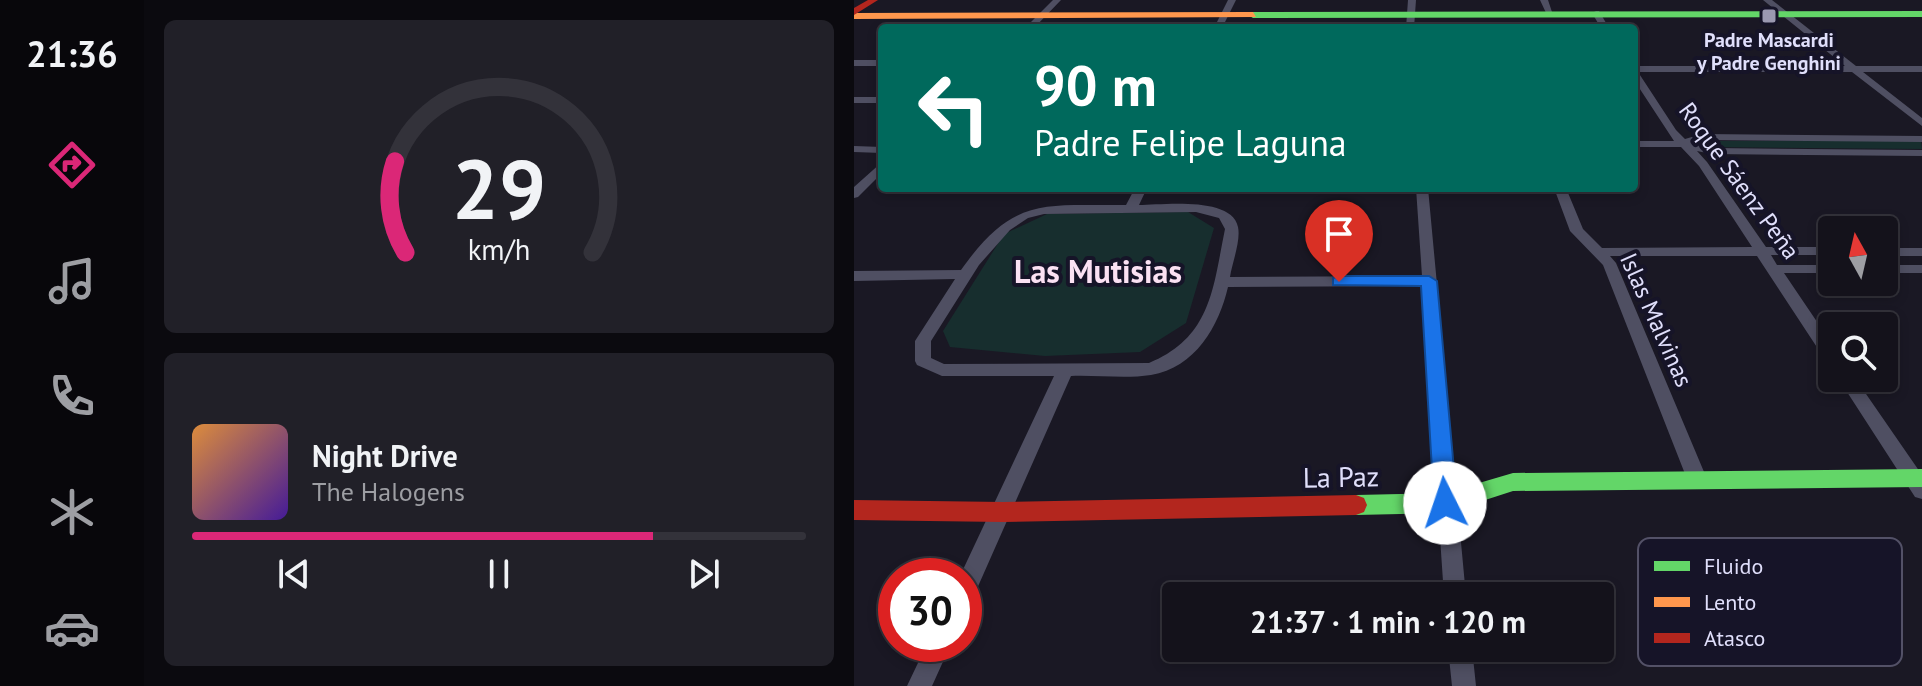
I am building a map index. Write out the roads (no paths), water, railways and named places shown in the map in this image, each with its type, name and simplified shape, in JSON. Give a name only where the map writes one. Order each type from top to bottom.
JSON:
[{"type":"street","points":[[854,14],[874,0]]},
{"type":"street","points":[[1036,22],[1057,0]]},
{"type":"street","points":[[1767,0],[1922,123]]},
{"type":"street","points":[[854,14],[1036,22],[1225,14],[1412,14],[1547,7],[1601,21],[1783,14],[1922,14]]},
{"type":"street","points":[[854,63],[878,63]]},
{"type":"street","points":[[1638,71],[1922,69]]},
{"type":"street","name":"Roque Sáenz Peña","points":[[1638,77],[1682,144],[1703,164],[1818,336]]},
{"type":"street","points":[[854,100],[878,100]]},
{"type":"street","points":[[1682,144],[1702,137],[1922,139]]},
{"type":"street","points":[[1638,144],[1682,144],[1712,151],[1922,153]]},
{"type":"street","points":[[854,149],[878,150]]},
{"type":"street","points":[[854,194],[878,170]]},
{"type":"street","points":[[1131,208],[1139,192]]},
{"type":"street","points":[[1422,192],[1453,582]]},
{"type":"street","name":"Islas Malvinas","points":[[1562,192],[1577,231],[1609,263],[1697,479]]},
{"type":"street","points":[[1131,208],[1196,208],[1212,210],[1230,219],[1232,229],[1204,336],[1186,354],[1151,369],[942,370],[923,361],[923,341],[967,274],[999,230],[1019,215],[1043,210],[1131,208]]},
{"type":"street","points":[[1598,252],[1818,251]]},
{"type":"street","points":[[1898,252],[1922,252]]},
{"type":"street","points":[[1773,269],[1818,269]]},
{"type":"street","points":[[1898,269],[1922,269]]},
{"type":"street","points":[[854,276],[967,274]]},
{"type":"street","points":[[1220,282],[1429,281]]},
{"type":"street","points":[[981,558],[1065,370]]},
{"type":"street","points":[[1856,392],[1919,482]]},
{"type":"street","name":"La Paz","points":[[854,510],[1003,512],[1445,503],[1513,482],[1697,479],[1919,482]]},
{"type":"street","points":[[919,686],[930,662]]},
{"type":"street","points":[[1461,662],[1464,686]]},
{"type":"place","name":"Padre Mascardi y Padre Genghini","points":[[1769,16]]},
{"type":"district","name":"Las Mutisias","points":[[1098,272]]}]
